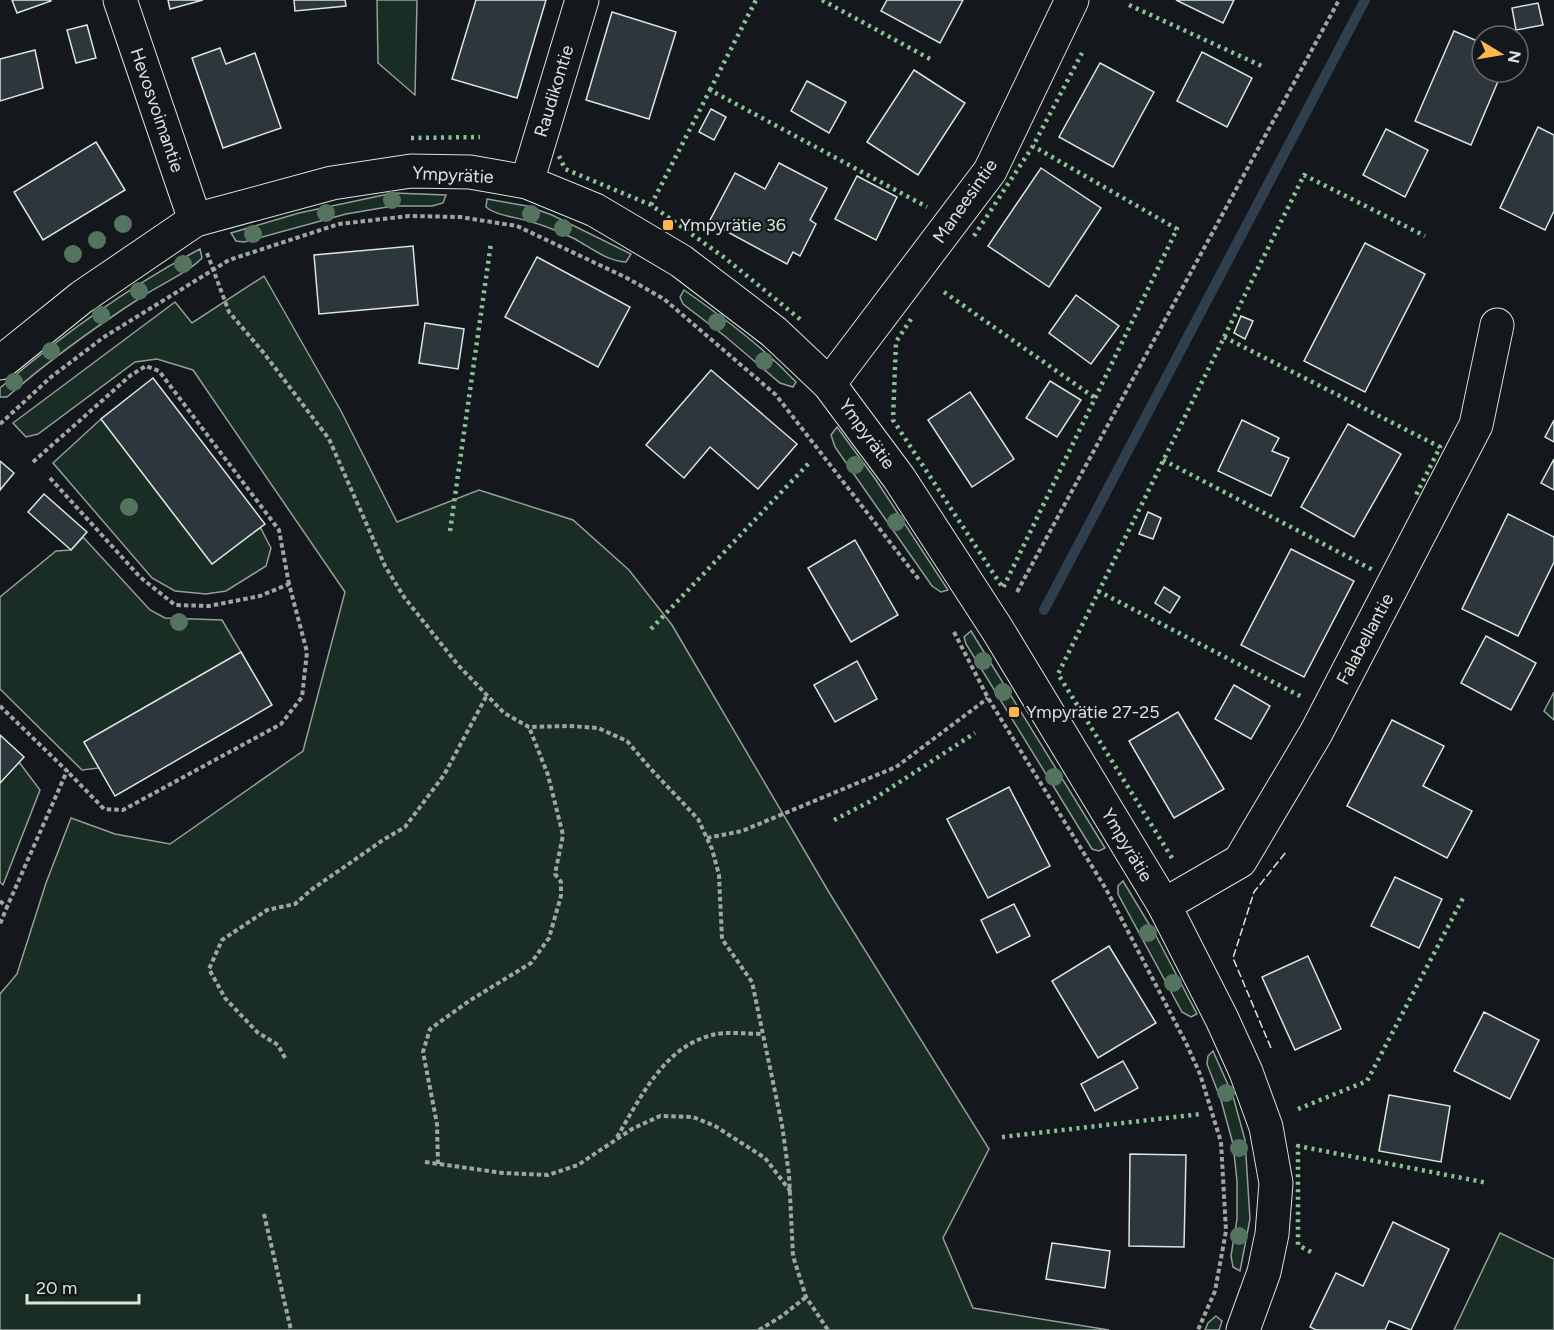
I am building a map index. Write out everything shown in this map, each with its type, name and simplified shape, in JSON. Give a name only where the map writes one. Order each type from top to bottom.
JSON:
[{"type":"street","name":"Hevosvoimantie","points":[[120,0],[195,220]]},
{"type":"street","name":"Raudikontie","points":[[527,182],[582,0]]},
{"type":"street","name":"Maneesintie","points":[[829,384],[990,171],[1072,0]]},
{"type":"street","name":"Ympyrätie","points":[[0,363],[82,297],[195,220],[332,183],[411,171],[470,172],[527,182],[595,210],[675,256],[774,332],[829,384],[899,478],[997,630],[1164,905],[1222,1019],[1246,1072],[1266,1127],[1276,1183],[1272,1234],[1263,1272],[1243,1330]]},
{"type":"street","name":"Falabellantie","points":[[1164,905],[1240,861],[1316,733],[1476,425],[1497,325]]},
{"type":"path","points":[[997,630],[1339,0]]},
{"type":"path","points":[[0,424],[51,377],[104,337],[229,260],[339,224],[409,216],[460,217],[517,226],[664,298],[776,394],[925,587]]},
{"type":"path","points":[[195,220],[229,312],[263,352],[329,439],[385,566],[404,597],[458,665],[504,713],[529,727],[598,728],[627,741],[698,819],[719,875],[722,939],[752,982],[782,1125],[791,1193],[793,1256],[806,1297],[828,1330]]},
{"type":"path","points":[[0,706],[104,809],[123,810],[281,724],[302,697],[307,652],[289,584],[279,530],[159,371],[146,366],[131,375],[33,462]]},
{"type":"path","points":[[50,478],[140,577],[175,605],[208,606],[260,596],[289,584]]},
{"type":"path","points":[[950,625],[988,698],[1106,890],[1200,1074],[1221,1142],[1226,1231],[1215,1291],[1198,1330]]},
{"type":"path","points":[[285,1058],[278,1045],[257,1032],[225,998],[219,988],[209,969],[222,940],[267,910],[295,904],[382,840],[405,827],[444,776],[487,695]]},
{"type":"path","points":[[707,838],[742,831],[896,767],[988,698]]},
{"type":"path","points":[[438,1164],[437,1124],[423,1052],[430,1029],[469,1001],[531,963],[549,938],[561,896],[561,882],[555,874],[563,835],[548,775],[529,727]]},
{"type":"path","points":[[0,924],[67,771]]},
{"type":"path","points":[[0,901],[7,907]]},
{"type":"path","points":[[615,1140],[662,1066],[691,1042],[714,1034],[763,1034]]},
{"type":"path","points":[[425,1162],[503,1173],[548,1175],[578,1165],[632,1129],[660,1116],[693,1118],[715,1126],[765,1158],[791,1193]]},
{"type":"path","points":[[264,1214],[291,1330]]},
{"type":"path","points":[[759,1330],[806,1297]]},
{"type":"green space","points":[[377,0],[417,0],[415,95],[378,63]]},
{"type":"green space","points":[[393,193],[446,195],[443,203],[432,206],[393,206],[346,214],[244,242],[236,241],[231,233],[299,213]]},
{"type":"green space","points":[[487,199],[527,206],[552,215],[631,254],[626,262],[612,259],[555,230],[491,210],[486,207]]},
{"type":"green space","points":[[200,249],[202,258],[189,269],[148,293],[89,333],[7,397],[0,397],[0,388],[47,349],[147,279]]},
{"type":"green space","points":[[264,276],[341,411],[397,522],[479,490],[573,520],[629,570],[672,625],[830,894],[989,1149],[943,1238],[973,1308],[1109,1330],[0,1330],[0,994],[17,974],[46,883],[71,818],[115,834],[170,844],[303,751],[345,592],[193,370],[157,359],[135,362],[38,434],[26,437],[13,423],[175,302],[192,323]]},
{"type":"green space","points":[[684,290],[770,356],[796,382],[793,387],[780,383],[683,304],[680,297]]},
{"type":"green space","points":[[101,419],[212,564],[260,527],[271,548],[266,566],[226,591],[206,594],[175,591],[152,578],[53,463]]},
{"type":"green space","points":[[837,427],[876,480],[948,590],[941,592],[932,586],[835,447],[831,435]]},
{"type":"green space","points":[[83,537],[150,610],[165,618],[222,620],[241,652],[84,742],[99,768],[82,770],[0,689],[0,597],[56,551],[71,550]]},
{"type":"green space","points":[[971,631],[1105,848],[1099,851],[1092,849],[966,644],[964,637]]},
{"type":"green space","points":[[1554,692],[1554,720],[1544,711]]},
{"type":"green space","points":[[19,762],[40,790],[3,885],[0,882],[0,783]]},
{"type":"green space","points":[[1123,881],[1155,934],[1197,1014],[1191,1017],[1182,1012],[1118,894],[1118,886]]},
{"type":"green space","points":[[1213,1051],[1233,1096],[1245,1140],[1250,1219],[1240,1271],[1233,1267],[1231,1256],[1237,1219],[1237,1181],[1233,1144],[1221,1100],[1207,1064],[1208,1056]]},
{"type":"green space","points":[[1500,1233],[1554,1259],[1554,1330],[1454,1330]]},
{"type":"green space","points":[[1216,1316],[1222,1321],[1219,1330],[1205,1330],[1208,1323]]},
{"type":"building","points":[[12,0],[50,0],[51,1],[17,13]]},
{"type":"building","points":[[168,0],[203,0],[170,9]]},
{"type":"building","points":[[294,0],[345,0],[346,6],[295,11]]},
{"type":"building","points":[[476,0],[546,0],[517,98],[452,79]]},
{"type":"building","points":[[887,0],[963,0],[940,43],[881,11]]},
{"type":"building","points":[[1176,0],[1234,0],[1223,23]]},
{"type":"building","points":[[1538,3],[1543,25],[1530,27],[1530,24],[1515,24],[1512,8]]},
{"type":"building","points":[[612,12],[676,32],[649,119],[586,100]]},
{"type":"building","points":[[87,25],[96,58],[76,63],[67,30]]},
{"type":"building","points":[[1454,31],[1470,38],[1470,84],[1497,84],[1471,145],[1415,121]]},
{"type":"building","points":[[220,48],[226,64],[255,53],[281,128],[223,148],[192,58]]},
{"type":"building","points":[[35,50],[43,88],[0,101],[0,59]]},
{"type":"building","points":[[1202,52],[1252,78],[1227,127],[1177,101]]},
{"type":"building","points":[[1100,63],[1154,92],[1113,167],[1059,137]]},
{"type":"building","points":[[914,70],[965,103],[918,175],[867,142]]},
{"type":"building","points":[[807,81],[846,102],[829,133],[791,111]]},
{"type":"building","points":[[711,109],[726,117],[714,140],[699,132]]},
{"type":"building","points":[[1538,127],[1554,135],[1554,211],[1545,230],[1500,208]]},
{"type":"building","points":[[1386,129],[1428,150],[1405,197],[1363,175]]},
{"type":"building","points":[[96,142],[125,190],[43,240],[14,192]]},
{"type":"building","points":[[779,163],[827,188],[810,220],[816,224],[800,256],[793,252],[787,264],[709,222],[735,173],[765,189]]},
{"type":"building","points":[[1041,168],[1101,208],[1049,287],[988,246]]},
{"type":"building","points":[[857,176],[897,197],[876,240],[835,219]]},
{"type":"building","points":[[1365,243],[1425,274],[1365,392],[1304,361]]},
{"type":"building","points":[[413,246],[418,305],[319,314],[314,255]]},
{"type":"building","points":[[537,257],[630,307],[598,367],[505,317]]},
{"type":"building","points":[[1076,295],[1119,326],[1091,364],[1049,333]]},
{"type":"building","points":[[1241,316],[1253,321],[1245,339],[1234,333]]},
{"type":"building","points":[[425,323],[464,329],[458,369],[419,363]]},
{"type":"building","points":[[711,370],[797,444],[758,489],[710,447],[684,478],[646,445]]},
{"type":"building","points":[[153,378],[265,524],[212,564],[101,419]]},
{"type":"building","points":[[1050,381],[1081,400],[1057,437],[1026,418]]},
{"type":"building","points":[[970,392],[1014,459],[972,487],[928,420]]},
{"type":"building","points":[[1242,420],[1279,438],[1272,451],[1289,458],[1271,496],[1218,471]]},
{"type":"building","points":[[1554,420],[1554,442],[1545,437]]},
{"type":"building","points":[[1348,424],[1401,454],[1354,537],[1301,507]]},
{"type":"building","points":[[1554,459],[1554,490],[1541,483]]},
{"type":"building","points":[[0,461],[14,473],[0,490]]},
{"type":"building","points":[[44,494],[87,532],[71,550],[28,512]]},
{"type":"building","points":[[1148,512],[1161,518],[1153,539],[1139,534]]},
{"type":"building","points":[[1508,514],[1554,537],[1554,562],[1518,636],[1462,609]]},
{"type":"building","points":[[855,540],[898,615],[851,642],[808,568]]},
{"type":"building","points":[[1291,549],[1354,581],[1304,677],[1241,645]]},
{"type":"building","points":[[1164,587],[1180,597],[1170,613],[1155,603]]},
{"type":"building","points":[[1486,636],[1536,663],[1511,710],[1461,683]]},
{"type":"building","points":[[241,652],[272,705],[115,796],[84,742]]},
{"type":"building","points":[[857,661],[877,699],[835,722],[814,685]]},
{"type":"building","points":[[1234,685],[1270,706],[1251,739],[1215,719]]},
{"type":"building","points":[[1178,712],[1224,789],[1174,818],[1129,741]]},
{"type":"building","points":[[1392,720],[1444,746],[1423,786],[1472,811],[1447,858],[1347,806]]},
{"type":"building","points":[[0,735],[24,757],[0,783]]},
{"type":"building","points":[[1009,787],[1050,866],[988,898],[947,819]]},
{"type":"building","points":[[1395,877],[1442,899],[1419,948],[1371,926]]},
{"type":"building","points":[[1014,904],[1030,936],[997,953],[981,920]]},
{"type":"building","points":[[1109,946],[1156,1023],[1098,1058],[1052,981]]},
{"type":"building","points":[[1308,956],[1341,1029],[1295,1050],[1262,977]]},
{"type":"building","points":[[1484,1012],[1539,1040],[1510,1099],[1454,1071]]},
{"type":"building","points":[[1123,1061],[1138,1088],[1095,1111],[1081,1084]]},
{"type":"building","points":[[1389,1095],[1450,1106],[1441,1162],[1379,1151]]},
{"type":"building","points":[[1130,1154],[1186,1155],[1184,1247],[1129,1246]]},
{"type":"building","points":[[1393,1222],[1449,1249],[1411,1330],[1389,1321],[1385,1330],[1316,1330],[1310,1327],[1336,1273],[1363,1286]]},
{"type":"building","points":[[1052,1243],[1110,1251],[1105,1288],[1046,1279]]},
{"type":"waterway","points":[[1044,610],[1365,0]]},
{"type":"hedge","points":[[710,90],[756,0]]},
{"type":"hedge","points":[[822,0],[930,59]]},
{"type":"hedge","points":[[1129,5],[1264,67]]},
{"type":"hedge","points":[[974,236],[1033,146],[1082,53]]},
{"type":"hedge","points":[[651,205],[710,90],[927,207]]},
{"type":"hedge","points":[[411,138],[480,137]]},
{"type":"hedge","points":[[911,319],[896,342],[893,420],[1003,588],[1177,229],[1033,146]]},
{"type":"hedge","points":[[559,156],[565,169],[651,205],[725,258],[801,320]]},
{"type":"hedge","points":[[1172,858],[1058,674],[1304,175],[1425,236]]},
{"type":"hedge","points":[[450,531],[491,243]]},
{"type":"hedge","points":[[944,292],[1095,398]]},
{"type":"hedge","points":[[1224,337],[1440,447],[1415,497]]},
{"type":"hedge","points":[[1163,460],[1373,570]]},
{"type":"hedge","points":[[651,629],[810,462]]},
{"type":"hedge","points":[[1098,591],[1304,698]]},
{"type":"hedge","points":[[834,820],[869,802],[975,733]]},
{"type":"hedge","points":[[1298,1109],[1367,1081],[1463,898]]},
{"type":"hedge","points":[[1002,1137],[1201,1114]]},
{"type":"hedge","points":[[1311,1252],[1298,1245],[1298,1146],[1488,1183]]},
{"type":"fence","points":[[1271,1048],[1233,958],[1254,892],[1286,852]]},
{"type":"place","name":"Ympyrätie 36","points":[[668,225]]},
{"type":"place","name":"Ympyrätie 27-25","points":[[1014,712]]}]
